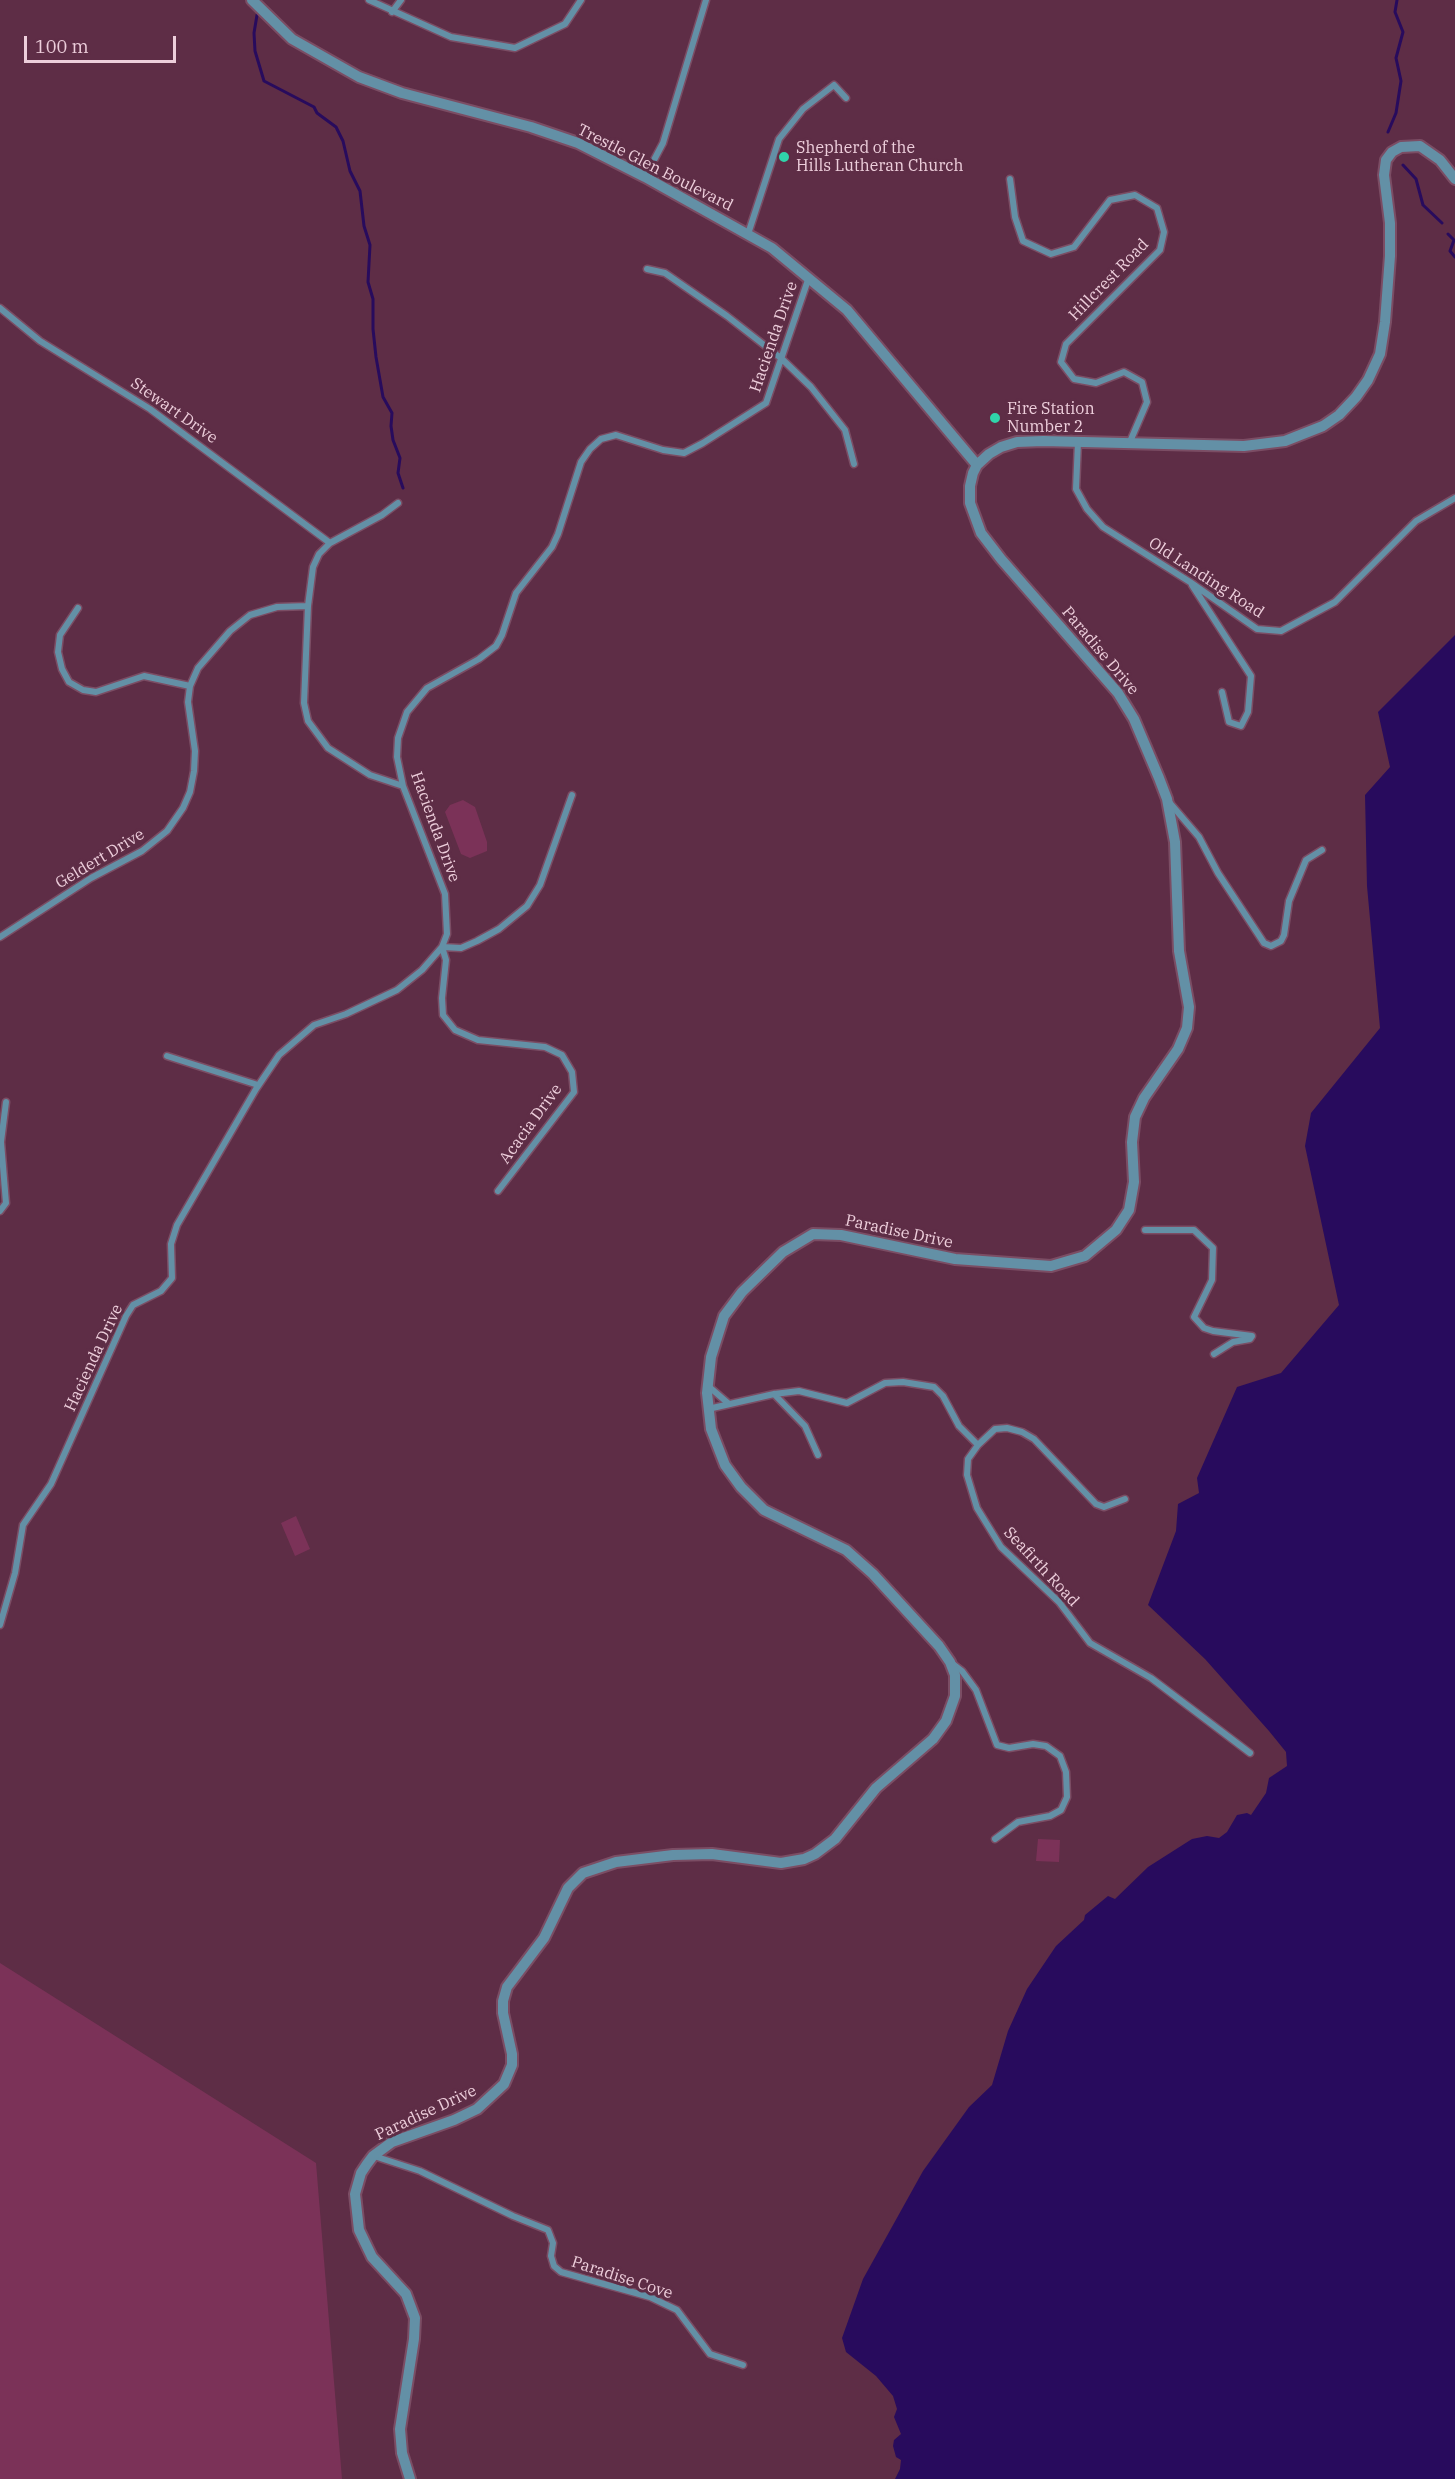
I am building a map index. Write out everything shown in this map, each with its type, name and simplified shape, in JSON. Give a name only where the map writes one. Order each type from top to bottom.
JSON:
[{"type":"street","name":"Trestle Glen Boulevard","points":[[252,0],[292,39],[359,77],[402,93],[547,132],[586,147],[645,177],[783,255],[840,303],[862,326],[977,465]]},
{"type":"street","points":[[369,0],[451,38],[515,48],[565,24],[581,0]]},
{"type":"street","points":[[392,12],[400,0]]},
{"type":"street","points":[[645,177],[663,143],[706,0]]},
{"type":"street","points":[[748,234],[780,139],[804,109],[834,85],[846,98]]},
{"type":"street","points":[[977,465],[992,452],[1011,444],[1043,441],[1233,446],[1276,443],[1311,432],[1339,415],[1368,380],[1381,349],[1388,300],[1391,245],[1384,181],[1386,160],[1392,152],[1401,147],[1420,146],[1440,160],[1455,179]]},
{"type":"street","name":"Hillcrest Road","points":[[1010,179],[1015,217],[1023,241],[1051,254],[1074,247],[1110,200],[1135,195],[1157,208],[1164,232],[1160,250],[1066,344],[1061,362],[1074,380],[1096,383],[1124,372],[1142,382],[1147,402],[1129,444]]},
{"type":"street","points":[[647,269],[664,273],[782,359],[811,387],[845,430],[854,464]]},
{"type":"street","name":"Hacienda Drive","points":[[0,1625],[15,1573],[23,1525],[51,1484],[126,1316],[134,1305],[161,1291],[172,1278],[171,1244],[177,1225],[258,1085],[279,1054],[314,1025],[346,1014],[397,990],[422,970],[442,947],[447,934],[445,894],[403,786],[397,757],[398,738],[407,712],[427,688],[479,659],[496,646],[516,593],[552,547],[581,462],[601,439],[616,435],[663,450],[684,453],[766,403],[809,276]]},
{"type":"street","name":"Stewart Drive","points":[[0,308],[40,341],[150,409],[330,543]]},
{"type":"street","name":"Old Landing Road","points":[[1078,442],[1076,489],[1087,509],[1103,527],[1190,582],[1257,629],[1281,632],[1335,602],[1416,521],[1455,498]]},
{"type":"street","name":"Paradise Drive","points":[[410,2479],[402,2453],[400,2429],[414,2339],[415,2318],[406,2294],[372,2257],[364,2243],[355,2206],[357,2183],[361,2173],[373,2156],[392,2142],[454,2120],[477,2109],[504,2084],[512,2065],[512,2054],[503,2013],[503,2001],[507,1987],[544,1938],[563,1898],[574,1881],[583,1873],[605,1864],[673,1855],[711,1854],[781,1863],[804,1859],[815,1854],[835,1839],[876,1788],[924,1749],[940,1731],[955,1696],[955,1675],[950,1662],[924,1630],[859,1560],[832,1542],[776,1517],[747,1493],[733,1477],[720,1455],[712,1434],[707,1384],[716,1337],[727,1310],[783,1252],[813,1234],[841,1235],[955,1259],[1052,1266],[1085,1256],[1116,1230],[1124,1220],[1133,1197],[1132,1142],[1135,1117],[1144,1098],[1184,1038],[1189,1018],[1179,951],[1175,842],[1167,799],[1126,705],[1107,679],[1001,560],[981,533],[973,515],[969,494],[971,478],[977,465]]},
{"type":"street","points":[[398,504],[330,543],[319,554],[313,567],[308,606],[304,704],[308,721],[328,748],[370,775],[403,786]]},
{"type":"street","points":[[1190,582],[1251,676],[1248,712],[1241,726],[1229,722],[1222,692]]},
{"type":"street","name":"Geldert Drive","points":[[0,937],[91,878],[142,851],[167,831],[183,808],[190,792],[194,771],[195,751],[189,715],[190,686],[198,668],[230,631],[250,615],[277,607],[308,606]]},
{"type":"street","points":[[78,608],[60,635],[58,652],[62,669],[69,682],[83,690],[96,692],[144,675],[190,686]]},
{"type":"street","points":[[442,947],[461,948],[477,941],[499,929],[527,906],[540,885],[572,795]]},
{"type":"street","points":[[1167,799],[1199,837],[1218,873],[1264,943],[1270,946],[1281,941],[1284,935],[1289,901],[1306,860],[1322,850]]},
{"type":"street","name":"Acacia Drive","points":[[442,947],[446,960],[442,998],[443,1015],[455,1030],[478,1040],[545,1047],[562,1055],[572,1072],[574,1092],[498,1191]]},
{"type":"street","points":[[167,1056],[258,1085]]},
{"type":"street","points":[[0,1211],[6,1203],[1,1142],[6,1102]]},
{"type":"street","points":[[1145,1230],[1194,1230],[1213,1248],[1212,1280],[1194,1317],[1204,1328],[1213,1331],[1252,1336],[1250,1339],[1233,1342],[1214,1354]]},
{"type":"street","points":[[708,1409],[774,1394],[799,1391],[847,1403],[885,1383],[903,1382],[934,1387],[943,1396],[959,1426],[978,1445],[995,1429],[1007,1428],[1022,1431],[1034,1439],[1096,1504],[1104,1507],[1113,1506],[1125,1499]]},
{"type":"street","points":[[707,1384],[729,1404]]},
{"type":"street","points":[[774,1394],[805,1426],[818,1455]]},
{"type":"street","name":"Seafirth Road","points":[[978,1445],[968,1459],[967,1475],[977,1508],[1000,1547],[1059,1602],[1089,1643],[1151,1678],[1250,1753]]},
{"type":"street","points":[[950,1662],[962,1671],[976,1690],[997,1744],[1010,1748],[1033,1744],[1046,1746],[1060,1756],[1066,1772],[1067,1797],[1061,1810],[1050,1816],[1018,1822],[995,1839]]},
{"type":"street","name":"Paradise Cove","points":[[373,2156],[420,2171],[513,2216],[548,2230],[553,2243],[551,2256],[554,2266],[561,2272],[650,2297],[677,2310],[710,2354],[743,2365]]},
{"type":"shaded area","points":[[1455,635],[1455,2479],[895,2479],[901,2460],[896,2457],[893,2446],[894,2440],[901,2434],[894,2417],[897,2409],[893,2396],[876,2376],[846,2352],[842,2338],[863,2279],[923,2171],[969,2107],[992,2085],[1008,2031],[1027,1989],[1056,1946],[1084,1920],[1085,1915],[1108,1896],[1115,1899],[1148,1867],[1192,1839],[1207,1836],[1219,1838],[1227,1832],[1237,1815],[1247,1813],[1251,1815],[1266,1793],[1269,1778],[1287,1766],[1286,1752],[1269,1731],[1205,1659],[1148,1605],[1176,1531],[1178,1504],[1199,1493],[1197,1478],[1237,1387],[1281,1373],[1339,1305],[1305,1146],[1311,1113],[1380,1028],[1367,886],[1365,795],[1390,767],[1378,712]]},
{"type":"shaded area","points":[[463,800],[475,807],[487,842],[487,851],[470,858],[461,854],[445,812],[450,805]]},
{"type":"shaded area","points":[[296,1516],[310,1549],[295,1556],[281,1523]]},
{"type":"shaded area","points":[[1038,1839],[1060,1840],[1059,1862],[1036,1861]]},
{"type":"shaded area","points":[[0,1963],[316,2163],[342,2479],[0,2479]]},
{"type":"waterway","points":[[1388,132],[1396,113],[1401,81],[1396,58],[1403,32],[1395,12],[1397,0]]},
{"type":"waterway","points":[[257,15],[254,33],[255,51],[264,81],[314,107],[317,113],[336,127],[343,141],[350,171],[360,191],[364,226],[370,245],[368,282],[373,299],[376,357],[383,397],[392,413],[393,440],[400,458],[398,473],[403,488]]},
{"type":"waterway","points":[[1403,165],[1416,179],[1423,205],[1442,223]]},
{"type":"waterway","points":[[1448,234],[1454,240],[1450,251],[1455,257]]},
{"type":"place","name":"Shepherd of the Hills Lutheran Church","points":[[784,157]]},
{"type":"place","name":"Fire Station Number 2","points":[[995,418]]}]
